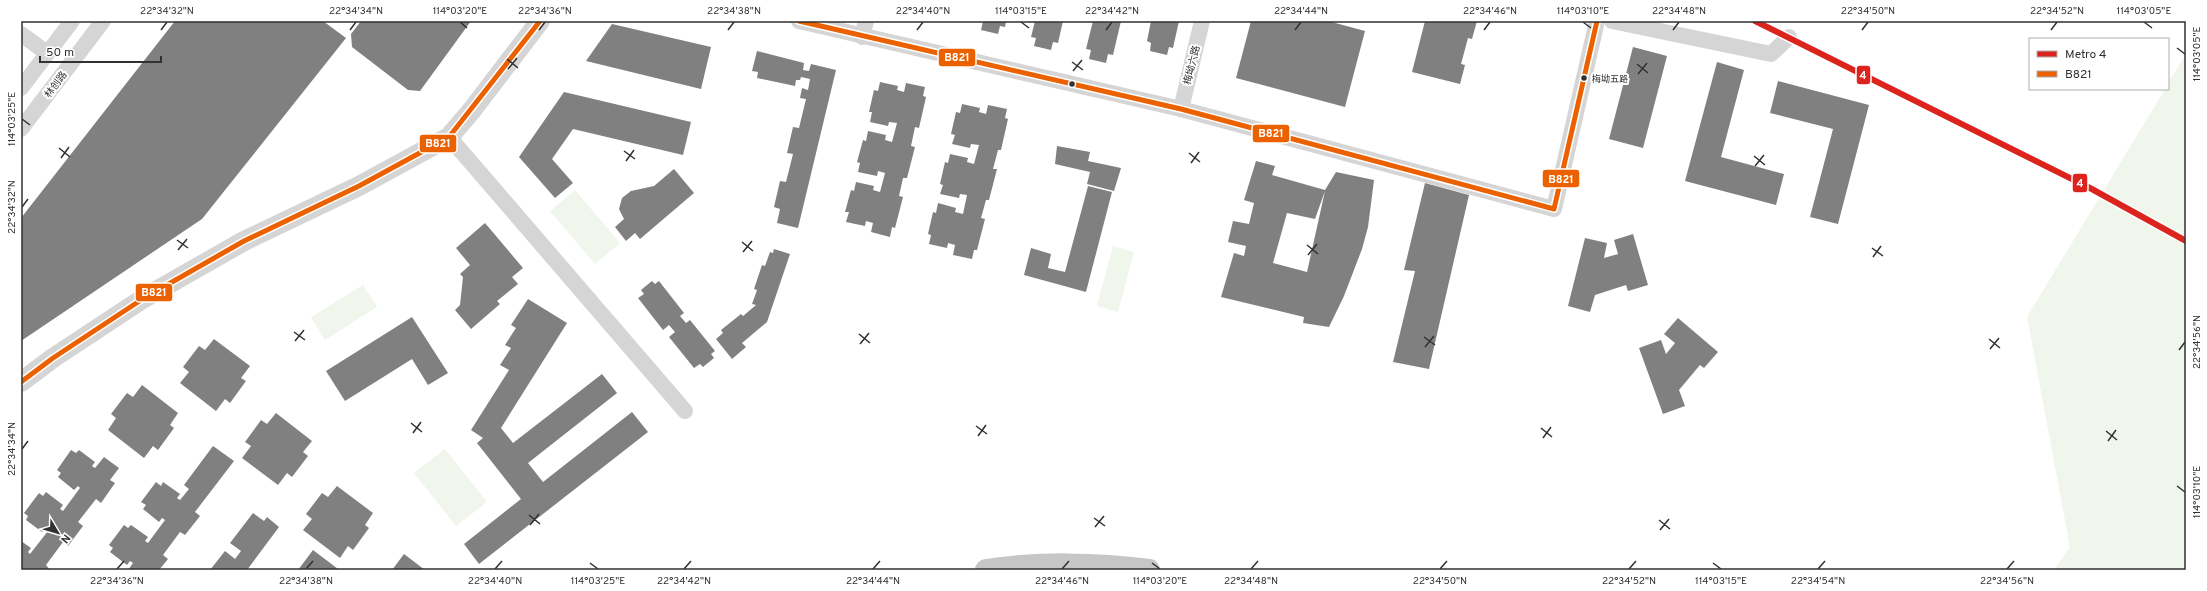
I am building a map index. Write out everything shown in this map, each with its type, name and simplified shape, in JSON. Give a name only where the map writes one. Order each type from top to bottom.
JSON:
[{"type":"highway","points":[[986,570],[1059,565],[1123,567],[1149,570]]},
{"type":"street","points":[[21,88],[72,21]]},
{"type":"street","name":"林创路","points":[[21,129],[103,21]]},
{"type":"street","points":[[21,382],[53,358],[144,298],[244,241],[359,186],[449,137],[472,110],[540,21]]},
{"type":"street","points":[[799,21],[862,37],[1181,109],[1554,209],[1597,21]]},
{"type":"street","points":[[862,37],[866,21]]},
{"type":"street","name":"梅坳六路","points":[[1181,109],[1202,21]]},
{"type":"street","points":[[1612,21],[1771,54],[1788,38]]},
{"type":"street","points":[[21,34],[47,54]]},
{"type":"street","points":[[449,137],[685,411]]},
{"type":"shaded area","points":[[2186,54],[2186,570],[2054,570],[2070,547],[2027,317],[2164,90],[2169,90],[2169,81]]},
{"type":"shaded area","points":[[575,190],[620,243],[595,264],[550,211]]},
{"type":"shaded area","points":[[1113,246],[1134,252],[1118,312],[1097,306]]},
{"type":"shaded area","points":[[363,285],[377,307],[325,340],[311,317]]},
{"type":"shaded area","points":[[445,449],[487,502],[456,526],[414,473]]},
{"type":"building","points":[[175,21],[323,21],[346,38],[202,219],[21,341],[21,218]]},
{"type":"building","points":[[361,21],[471,21],[420,91],[408,90],[352,47],[351,34]]},
{"type":"building","points":[[983,21],[1006,21],[1005,27],[1000,26],[998,34],[981,30]]},
{"type":"building","points":[[1035,21],[1063,21],[1058,43],[1053,42],[1051,50],[1034,46],[1036,38],[1031,37]]},
{"type":"building","points":[[1093,21],[1121,21],[1113,55],[1108,54],[1106,63],[1089,59],[1091,50],[1086,49]]},
{"type":"building","points":[[1151,21],[1179,21],[1173,48],[1169,47],[1167,55],[1150,51],[1151,43],[1147,41]]},
{"type":"building","points":[[1251,21],[1328,21],[1365,31],[1345,107],[1236,78]]},
{"type":"building","points":[[1425,21],[1477,21],[1472,39],[1468,38],[1461,64],[1465,65],[1460,84],[1412,72]]},
{"type":"building","points":[[612,24],[711,47],[701,89],[586,61]]},
{"type":"building","points":[[1633,47],[1667,56],[1643,148],[1609,139]]},
{"type":"building","points":[[757,51],[804,63],[803,70],[809,71],[811,64],[836,70],[798,228],[777,223],[780,209],[774,207],[780,181],[786,182],[793,154],[787,153],[793,127],[799,128],[806,99],[800,98],[802,88],[808,90],[810,79],[801,77],[800,80],[796,80],[795,86],[757,78],[758,72],[752,71]]},
{"type":"building","points":[[1717,62],[1744,70],[1721,157],[1784,174],[1776,205],[1685,181]]},
{"type":"building","points":[[1778,81],[1869,105],[1838,224],[1810,217],[1833,129],[1770,113]]},
{"type":"building","points":[[880,82],[898,86],[897,90],[904,92],[906,83],[925,87],[923,96],[926,97],[919,128],[915,127],[911,146],[915,147],[907,178],[903,178],[899,196],[903,197],[895,228],[892,227],[890,237],[871,232],[873,223],[866,221],[865,226],[846,222],[849,212],[845,212],[851,190],[854,191],[856,182],[874,186],[873,190],[880,192],[885,173],[878,171],[877,176],[858,172],[860,163],[857,162],[863,140],[866,141],[868,131],[886,135],[885,140],[892,142],[897,123],[889,122],[888,126],[870,122],[872,112],[869,112],[874,90],[878,91]]},
{"type":"building","points":[[564,92],[691,122],[683,155],[573,129],[552,159],[573,183],[555,198],[519,157]]},
{"type":"building","points":[[962,104],[980,108],[979,112],[986,114],[988,105],[1007,109],[1005,118],[1008,119],[1001,150],[998,150],[993,169],[997,169],[989,200],[986,200],[981,218],[985,219],[977,250],[974,250],[972,259],[953,255],[955,245],[948,243],[947,248],[929,244],[931,235],[928,234],[933,212],[936,213],[938,203],[956,208],[955,212],[963,214],[967,195],[960,194],[959,198],[940,194],[943,185],[940,184],[945,162],[948,163],[950,154],[968,158],[967,162],[974,164],[979,145],[971,144],[970,148],[952,144],[955,135],[951,134],[956,112],[960,113]]},
{"type":"building","points":[[1057,146],[1090,152],[1088,161],[1121,168],[1114,191],[1087,184],[1090,172],[1055,164]]},
{"type":"building","points":[[1256,161],[1275,166],[1272,175],[1325,190],[1336,172],[1374,180],[1368,227],[1362,249],[1344,296],[1329,327],[1303,323],[1304,317],[1221,297],[1234,253],[1244,256],[1246,246],[1228,242],[1233,221],[1249,224],[1254,203],[1244,200]],"holes":[[[1325,191],[1307,272],[1273,263],[1287,213],[1315,219]]]},
{"type":"building","points":[[674,169],[694,193],[640,239],[635,233],[626,241],[615,227],[624,219],[619,209],[622,198],[631,191],[654,186]]},
{"type":"building","points":[[1425,183],[1469,195],[1429,369],[1393,362],[1415,271],[1404,270]]},
{"type":"building","points":[[1088,186],[1112,192],[1086,292],[1024,275],[1031,248],[1051,254],[1048,268],[1065,272]]},
{"type":"building","points":[[485,223],[523,268],[512,277],[518,284],[497,301],[500,304],[471,329],[455,310],[460,305],[463,277],[460,274],[470,265],[456,248]]},
{"type":"building","points":[[1633,234],[1648,285],[1628,291],[1626,285],[1595,295],[1590,312],[1568,306],[1585,238],[1607,243],[1604,258],[1618,254],[1614,240]]},
{"type":"building","points":[[774,249],[790,254],[767,322],[742,343],[746,347],[732,359],[716,339],[723,333],[721,330],[741,314],[743,316],[756,305],[752,304],[757,290],[754,289],[762,265],[765,266],[770,252],[773,253]]},
{"type":"building","points":[[652,281],[655,284],[659,281],[684,313],[680,316],[686,323],[690,320],[715,351],[711,354],[714,358],[703,367],[700,364],[694,368],[669,337],[675,332],[669,325],[663,330],[638,298],[644,294],[641,290]]},
{"type":"building","points":[[528,299],[567,323],[501,428],[513,443],[602,374],[617,393],[528,463],[543,482],[632,412],[648,432],[479,564],[464,544],[521,499],[477,443],[483,438],[471,430],[509,370],[500,365],[511,348],[505,345],[516,328],[511,325]]},
{"type":"building","points":[[412,317],[448,373],[428,385],[412,359],[345,401],[326,371]]},
{"type":"building","points":[[1678,318],[1718,352],[1704,368],[1700,365],[1679,390],[1685,406],[1663,414],[1639,348],[1661,340],[1666,354],[1675,343],[1664,334]]},
{"type":"building","points":[[214,339],[250,366],[241,378],[246,381],[230,403],[225,399],[216,411],[180,383],[189,372],[183,367],[199,346],[205,350]]},
{"type":"building","points":[[142,385],[178,413],[170,425],[174,428],[158,450],[153,446],[144,458],[108,430],[116,418],[111,414],[127,393],[133,397]]},
{"type":"building","points":[[276,413],[312,441],[303,452],[308,456],[292,477],[287,473],[278,485],[242,458],[251,446],[245,442],[261,420],[267,424]]},
{"type":"building","points":[[213,446],[234,461],[195,512],[200,516],[185,535],[180,532],[163,555],[168,559],[159,570],[128,570],[133,563],[130,561],[127,565],[110,552],[113,548],[109,545],[124,525],[128,528],[131,525],[148,537],[145,541],[148,543],[165,520],[162,518],[159,522],[143,509],[146,505],[141,502],[156,482],[161,486],[163,482],[180,494],[177,498],[180,500],[189,489],[184,485]]},
{"type":"building","points":[[71,450],[76,453],[79,450],[95,462],[92,466],[95,468],[104,457],[119,468],[110,480],[115,483],[101,503],[96,499],[78,522],[83,526],[68,546],[63,542],[46,565],[50,570],[21,570],[21,541],[31,548],[28,552],[30,554],[48,531],[45,529],[42,532],[26,520],[28,516],[24,513],[39,493],[43,496],[46,492],[63,505],[60,509],[63,511],[80,488],[78,486],[74,490],[58,477],[61,473],[57,470]]},
{"type":"building","points":[[337,486],[373,513],[365,525],[369,528],[353,550],[348,546],[340,558],[303,530],[312,519],[306,514],[322,493],[328,497]]},
{"type":"building","points":[[253,513],[264,521],[267,517],[279,527],[247,570],[210,570],[225,551],[235,559],[241,551],[230,543]]},
{"type":"building","points":[[313,550],[338,569],[298,570]]},
{"type":"building","points":[[404,554],[425,570],[392,570]]},
{"type":"metro line","name":"4","points":[[1755,21],[2090,188],[2186,241]]},
{"type":"transit line","name":"B821","points":[[21,382],[53,358],[144,298],[244,241],[359,186],[449,137],[540,21]]},
{"type":"transit line","name":"B821","points":[[799,21],[1181,109],[1554,209],[1597,21]]},
{"type":"place","name":"梅坳五路","points":[[1584,78]]}]
